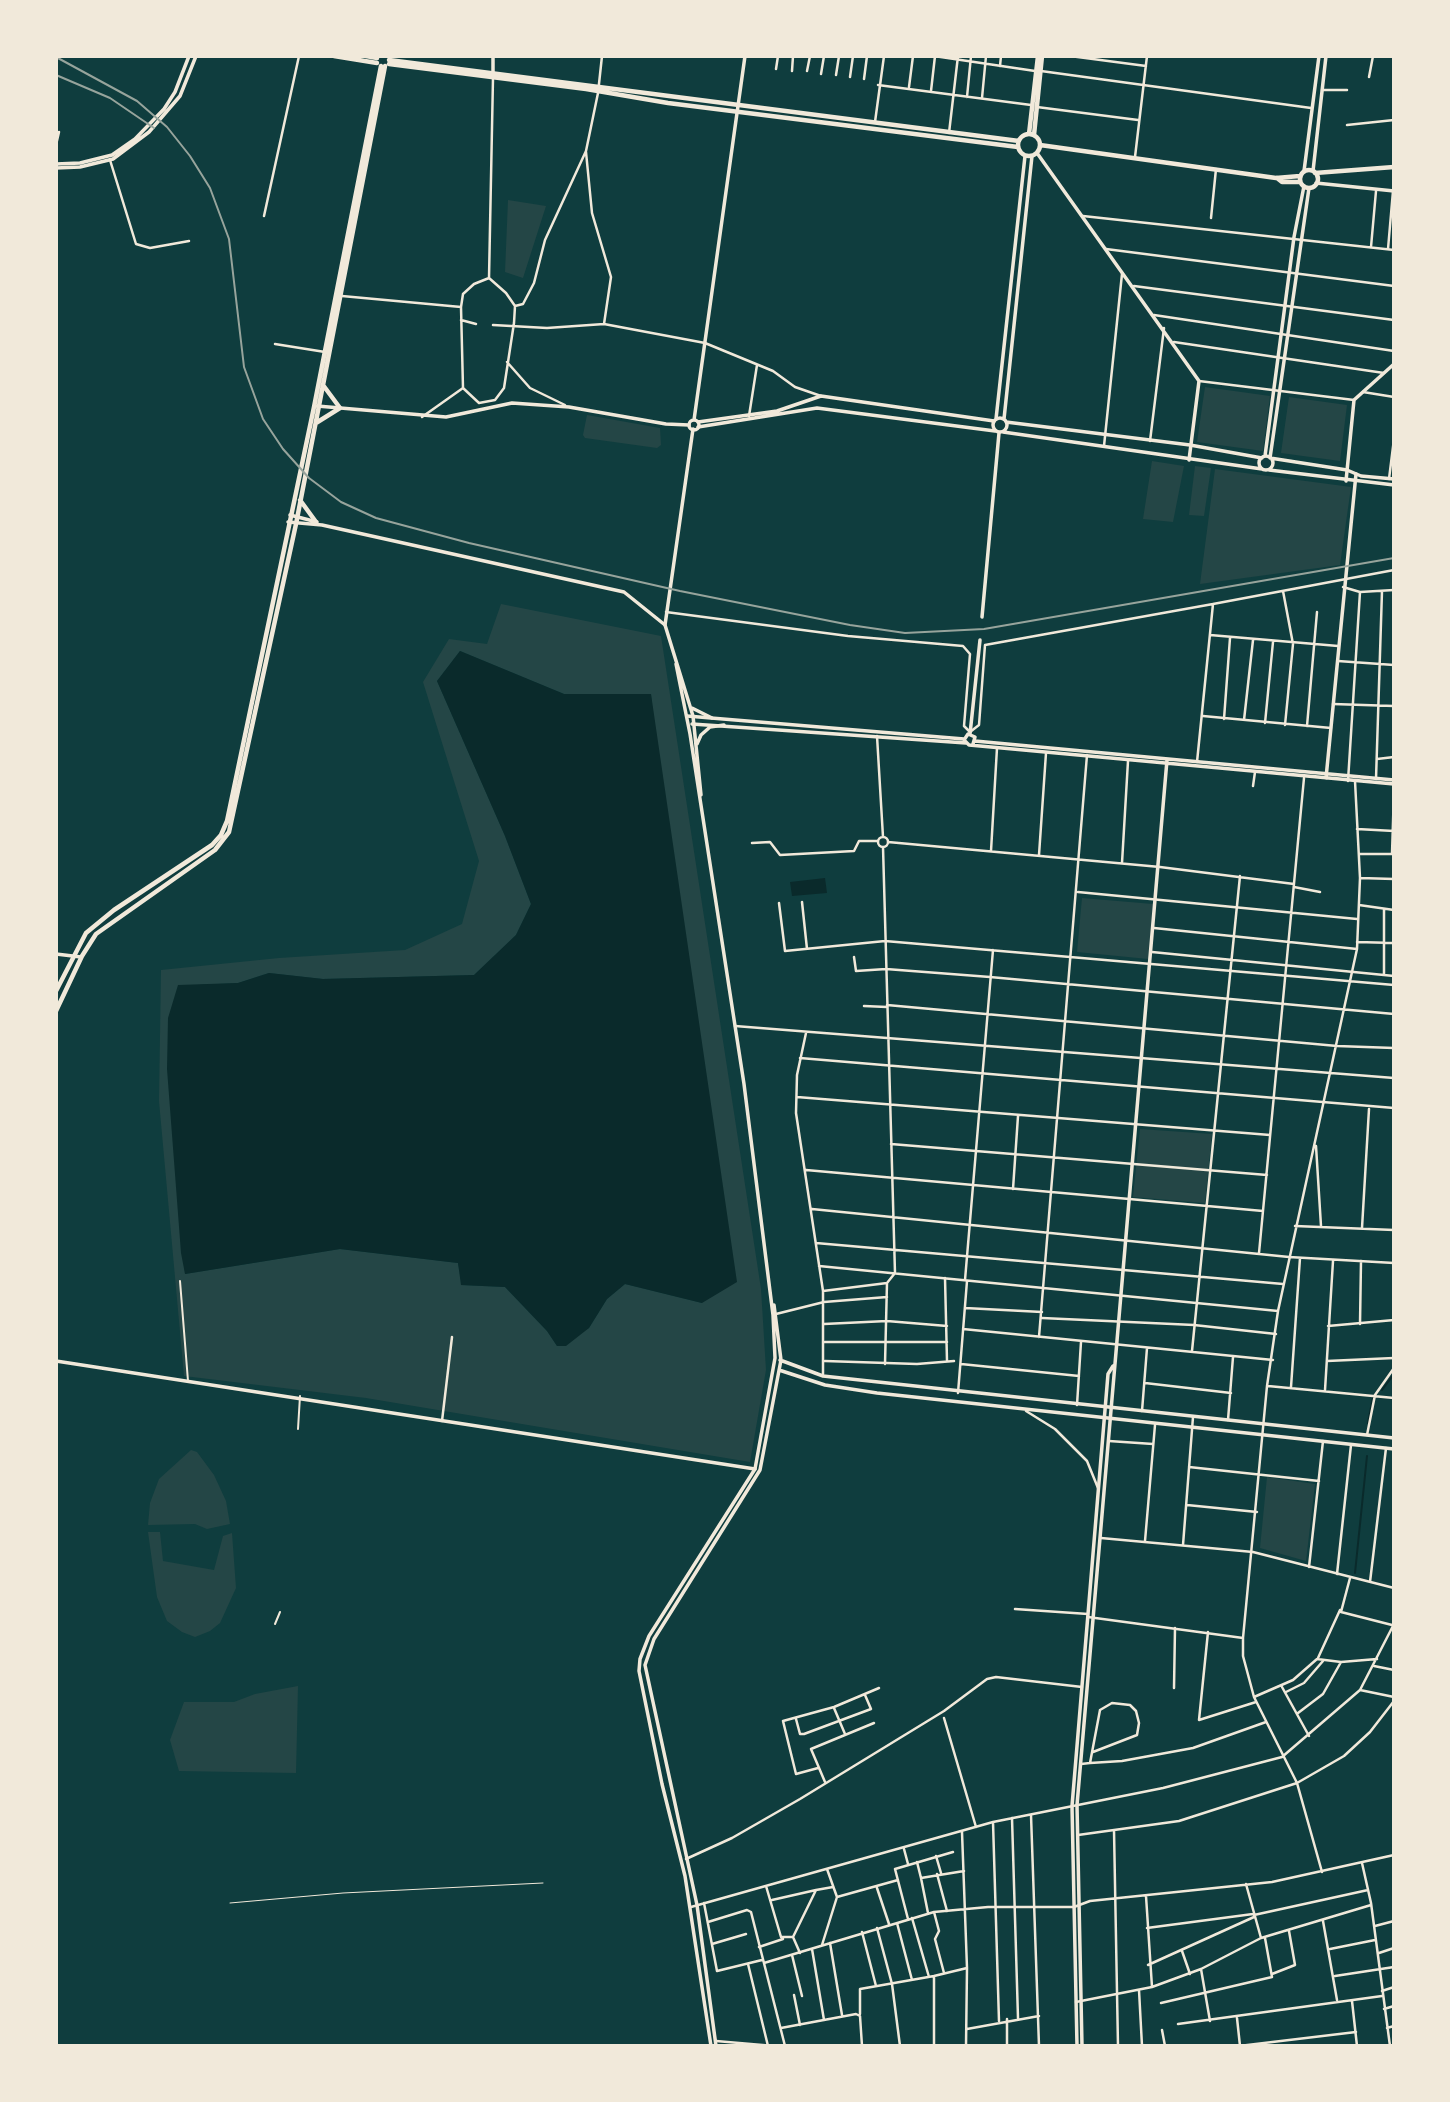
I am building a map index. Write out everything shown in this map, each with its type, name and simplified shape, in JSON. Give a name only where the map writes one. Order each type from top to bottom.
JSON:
[{"type":"main road","points":[[56,166],[112,155],[135,139],[169,100],[189,56]]},
{"type":"main road","points":[[56,166],[80,167],[110,160],[149,132],[180,96],[196,56]]},
{"type":"main road","points":[[334,56],[492,71],[1019,144]]},
{"type":"main road","points":[[366,56],[383,61],[737,112],[1019,144],[1032,135]]},
{"type":"main road","points":[[493,77],[494,56]]},
{"type":"main road","points":[[690,716],[665,625],[666,612],[696,425],[745,56]]},
{"type":"main road","points":[[1040,56],[1032,135],[1040,145],[1276,178],[1282,182],[1304,181],[1394,191]]},
{"type":"main road","points":[[1269,470],[1273,464],[1270,458],[1297,274],[1311,108],[1319,56]]},
{"type":"main road","points":[[1316,183],[1314,172],[1326,56]]},
{"type":"main road","points":[[305,459],[323,386],[383,61]]},
{"type":"main road","points":[[999,432],[995,420],[1025,156],[1019,144]]},
{"type":"main road","points":[[982,617],[999,432],[1005,420],[1035,154],[1040,145]]},
{"type":"main road","points":[[1025,156],[1035,154]]},
{"type":"main road","points":[[1035,154],[1134,286],[1199,381],[1189,460]]},
{"type":"main road","points":[[1262,469],[1259,463],[1263,457],[1274,390],[1304,181],[1314,172],[1394,167]]},
{"type":"main road","points":[[56,991],[86,933],[114,910],[145,891],[221,835],[229,809],[288,522],[300,484],[324,352],[338,295]]},
{"type":"main road","points":[[1346,481],[1354,400],[1394,364]]},
{"type":"main road","points":[[323,386],[340,408]]},
{"type":"main road","points":[[696,425],[777,411],[821,396],[1190,445],[1392,479]]},
{"type":"main road","points":[[316,406],[422,418],[460,415],[489,405],[512,403],[569,407],[668,424],[689,425],[817,408],[1346,481],[1394,485]]},
{"type":"main road","points":[[315,424],[340,408]]},
{"type":"main road","points":[[1326,778],[1356,474]]},
{"type":"main road","points":[[56,1011],[81,957],[96,934],[215,850],[229,832],[296,524],[300,484]]},
{"type":"main road","points":[[299,500],[316,522]]},
{"type":"main road","points":[[290,515],[321,525]]},
{"type":"main road","points":[[288,522],[321,525],[624,592],[665,625]]},
{"type":"main road","points":[[965,741],[970,733],[980,640]]},
{"type":"main road","points":[[676,664],[690,707],[700,798],[735,1026],[781,1360],[760,1470],[654,1639],[645,1665],[697,1905],[714,2044]]},
{"type":"main road","points":[[690,707],[712,718]]},
{"type":"main road","points":[[690,716],[965,741],[1304,778],[1394,781]]},
{"type":"main road","points":[[691,724],[877,734]]},
{"type":"main road","points":[[691,724],[697,745],[700,798]]},
{"type":"main road","points":[[697,745],[705,731],[724,725]]},
{"type":"main road","points":[[791,725],[791,731]]},
{"type":"main road","points":[[970,733],[974,742]]},
{"type":"main road","points":[[974,742],[997,748],[1087,754],[1128,761],[1197,763],[1326,778]]},
{"type":"main road","points":[[1079,2046],[1075,1805],[1082,1687],[1099,1491],[1112,1407],[1119,1295],[1160,867],[1167,763]]},
{"type":"main road","points":[[56,954],[81,957]]},
{"type":"main road","points":[[714,2044],[691,1907],[659,1771],[639,1671],[640,1659],[649,1636],[755,1469],[775,1358],[775,1314]]},
{"type":"main road","points":[[775,1358],[823,1376],[958,1393],[1105,1406],[1394,1438]]},
{"type":"main road","points":[[56,1361],[300,1396],[442,1421],[755,1469]]},
{"type":"main road","points":[[1076,1906],[1078,1835],[1075,1805],[1081,1764],[1109,1441],[1105,1406],[1108,1374],[1114,1365]]},
{"type":"main road","points":[[772,1368],[825,1385],[1108,1420],[1394,1449]]},
{"type":"main road","points":[[659,1771],[666,1769]]},
{"type":"street","points":[[264,216],[299,56]]},
{"type":"street","points":[[515,306],[523,304],[534,283],[545,240],[586,151],[598,93],[602,56]]},
{"type":"street","points":[[776,69],[778,56]]},
{"type":"street","points":[[792,71],[793,56]]},
{"type":"street","points":[[807,71],[810,56]]},
{"type":"street","points":[[821,74],[824,56]]},
{"type":"street","points":[[836,75],[839,56]]},
{"type":"street","points":[[850,77],[853,56]]},
{"type":"street","points":[[864,79],[867,56]]},
{"type":"street","points":[[875,124],[878,85],[884,56]]},
{"type":"street","points":[[909,89],[913,56]]},
{"type":"street","points":[[931,92],[935,56],[1311,108]]},
{"type":"street","points":[[967,97],[971,56]]},
{"type":"street","points":[[982,99],[986,56]]},
{"type":"street","points":[[1000,65],[1001,56]]},
{"type":"street","points":[[1070,56],[1146,66]]},
{"type":"street","points":[[1135,159],[1147,56]]},
{"type":"street","points":[[1369,77],[1373,56]]},
{"type":"street","points":[[949,133],[958,58]]},
{"type":"street","points":[[489,278],[474,284],[463,294],[461,320],[463,388],[477,402],[489,405],[498,398],[504,388],[515,306],[506,293],[489,278],[493,77]]},
{"type":"street","points":[[878,85],[1139,120]]},
{"type":"street","points":[[1322,90],[1347,90]]},
{"type":"street","points":[[1347,125],[1394,120]]},
{"type":"street","points":[[56,145],[59,132]]},
{"type":"street","points":[[586,151],[592,214],[611,277],[604,324]]},
{"type":"street","points":[[110,160],[136,244],[150,248],[189,241]]},
{"type":"street","points":[[1211,218],[1216,169]]},
{"type":"street","points":[[1371,247],[1376,190]]},
{"type":"street","points":[[1388,249],[1394,191]]},
{"type":"street","points":[[1083,216],[1394,250]]},
{"type":"street","points":[[1106,248],[1394,286]]},
{"type":"street","points":[[1104,446],[1122,271]]},
{"type":"street","points":[[1134,286],[1394,320]]},
{"type":"street","points":[[338,295],[461,307]]},
{"type":"street","points":[[1154,315],[1394,351]]},
{"type":"street","points":[[461,320],[476,324]]},
{"type":"street","points":[[493,325],[513,328],[604,324],[705,344],[773,371],[795,387],[821,396]]},
{"type":"street","points":[[1150,441],[1164,328]]},
{"type":"street","points":[[1174,342],[1384,373]]},
{"type":"street","points":[[275,344],[324,352]]},
{"type":"street","points":[[508,362],[530,388],[569,407]]},
{"type":"street","points":[[749,416],[757,365]]},
{"type":"street","points":[[1199,381],[1354,400]]},
{"type":"street","points":[[422,418],[463,388]]},
{"type":"street","points":[[1363,393],[1394,397]]},
{"type":"street","points":[[1392,479],[1394,439]]},
{"type":"street","points":[[666,612],[825,633],[963,646],[970,654],[964,726],[970,733],[979,725],[985,645],[1394,570]]},
{"type":"street","points":[[1343,587],[1360,592],[1394,590]]},
{"type":"street","points":[[1283,591],[1293,644],[1285,725]]},
{"type":"street","points":[[1376,781],[1382,591]]},
{"type":"street","points":[[1348,779],[1360,592]]},
{"type":"street","points":[[1197,763],[1213,604]]},
{"type":"street","points":[[1307,726],[1317,612]]},
{"type":"street","points":[[1210,635],[1338,646]]},
{"type":"street","points":[[1224,719],[1230,637]]},
{"type":"street","points":[[1244,721],[1253,640]]},
{"type":"street","points":[[1265,723],[1273,642]]},
{"type":"street","points":[[1337,661],[1394,665]]},
{"type":"street","points":[[1333,704],[1394,706]]},
{"type":"street","points":[[1203,716],[1331,728]]},
{"type":"street","points":[[877,734],[883,837],[888,842],[1240,876],[1320,892]]},
{"type":"street","points":[[992,851],[997,748]]},
{"type":"street","points":[[1039,855],[1046,753]]},
{"type":"street","points":[[1039,1337],[1081,859],[1087,754]]},
{"type":"street","points":[[1377,759],[1394,757]]},
{"type":"street","points":[[1122,863],[1128,761]]},
{"type":"street","points":[[1253,786],[1255,772]]},
{"type":"street","points":[[1394,773],[1394,781]]},
{"type":"street","points":[[1259,1253],[1304,778]]},
{"type":"street","points":[[1322,1872],[1297,1783],[1254,1697],[1243,1656],[1243,1638],[1261,1474],[1267,1386],[1273,1360],[1278,1311],[1357,949],[1360,878],[1354,780]]},
{"type":"street","points":[[1359,854],[1393,854],[1394,791]]},
{"type":"street","points":[[1357,830],[1393,831]]},
{"type":"street","points":[[752,843],[771,842],[779,855],[853,851],[859,841],[878,841],[883,837]]},
{"type":"street","points":[[878,841],[883,847],[895,1273],[887,1283],[885,1364]]},
{"type":"street","points":[[883,847],[888,842]]},
{"type":"street","points":[[1192,1352],[1240,876]]},
{"type":"street","points":[[1360,878],[1394,879]]},
{"type":"street","points":[[1078,892],[1358,919]]},
{"type":"street","points":[[802,902],[807,949]]},
{"type":"street","points":[[779,903],[785,951],[886,941],[1394,985]]},
{"type":"street","points":[[1359,905],[1394,909]]},
{"type":"street","points":[[1384,909],[1384,975]]},
{"type":"street","points":[[1154,928],[1357,949]]},
{"type":"street","points":[[1357,942],[1394,943]]},
{"type":"street","points":[[958,1393],[969,1225],[993,950]]},
{"type":"street","points":[[1152,952],[1352,974],[1394,976]]},
{"type":"street","points":[[854,957],[855,971],[886,969],[1070,983],[1394,1014]]},
{"type":"street","points":[[864,1006],[987,1013],[1337,1046],[1394,1048]]},
{"type":"street","points":[[735,1026],[1394,1079]]},
{"type":"street","points":[[806,1032],[800,1058],[796,1113],[823,1291],[823,1376]]},
{"type":"street","points":[[800,1058],[1394,1108]]},
{"type":"street","points":[[797,1097],[1270,1135]]},
{"type":"street","points":[[1362,1228],[1369,1108]]},
{"type":"street","points":[[1013,1189],[1018,1116]]},
{"type":"street","points":[[1316,1140],[1321,1227]]},
{"type":"street","points":[[891,1144],[1267,1175]]},
{"type":"street","points":[[806,1170],[1263,1211]]},
{"type":"street","points":[[812,1209],[1289,1257],[1394,1263]]},
{"type":"street","points":[[1295,1226],[1394,1230]]},
{"type":"street","points":[[816,1242],[1283,1284]]},
{"type":"street","points":[[1291,1387],[1300,1258]]},
{"type":"street","points":[[1325,1390],[1333,1260]]},
{"type":"street","points":[[1360,1324],[1361,1261]]},
{"type":"street","points":[[819,1266],[1278,1311]]},
{"type":"street","points":[[944,1278],[947,1361]]},
{"type":"street","points":[[180,1281],[188,1381]]},
{"type":"street","points":[[823,1291],[887,1283]]},
{"type":"street","points":[[775,1314],[824,1301],[887,1297]]},
{"type":"street","points":[[965,1308],[1042,1312]]},
{"type":"street","points":[[1041,1317],[1194,1325],[1276,1334]]},
{"type":"street","points":[[1328,1326],[1394,1320]]},
{"type":"street","points":[[824,1324],[887,1321],[947,1326]]},
{"type":"street","points":[[964,1329],[1273,1360]]},
{"type":"street","points":[[442,1421],[452,1337]]},
{"type":"street","points":[[825,1342],[947,1342]]},
{"type":"street","points":[[1077,1405],[1081,1342]]},
{"type":"street","points":[[1142,1411],[1147,1348]]},
{"type":"street","points":[[1228,1420],[1233,1356]]},
{"type":"street","points":[[1327,1361],[1394,1358]]},
{"type":"street","points":[[825,1361],[885,1364],[954,1361]]},
{"type":"street","points":[[961,1364],[1079,1376]]},
{"type":"street","points":[[1367,1435],[1375,1395],[1394,1368]]},
{"type":"street","points":[[1145,1383],[1231,1393]]},
{"type":"street","points":[[1267,1386],[1394,1398]]},
{"type":"street","points":[[298,1429],[300,1396]]},
{"type":"street","points":[[1024,1410],[1055,1429],[1087,1461],[1099,1491]]},
{"type":"street","points":[[1183,1545],[1193,1417]]},
{"type":"street","points":[[1145,1541],[1155,1425]]},
{"type":"street","points":[[1109,1441],[1153,1444]]},
{"type":"street","points":[[1309,1567],[1323,1441]]},
{"type":"street","points":[[1337,1574],[1352,1444]]},
{"type":"street","points":[[1370,1582],[1386,1448]]},
{"type":"street","points":[[1189,1467],[1319,1481]]},
{"type":"street","points":[[1187,1505],[1257,1513]]},
{"type":"street","points":[[1101,1538],[1253,1552],[1394,1588]]},
{"type":"street","points":[[1254,1697],[1282,1687],[1306,1671],[1317,1659],[1340,1610],[1350,1578]]},
{"type":"street","points":[[1015,1609],[1088,1615],[1243,1638]]},
{"type":"street","points":[[691,1907],[993,1822],[1163,1788],[1282,1757],[1360,1690],[1394,1625],[1340,1610]]},
{"type":"street","points":[[275,1624],[280,1612]]},
{"type":"street","points":[[1174,1688],[1175,1628]]},
{"type":"street","points":[[1208,1632],[1199,1720],[1256,1702]]},
{"type":"street","points":[[1317,1659],[1342,1662],[1377,1659]]},
{"type":"street","points":[[1286,1692],[1310,1678],[1324,1660]]},
{"type":"street","points":[[1298,1713],[1323,1694],[1342,1662]]},
{"type":"street","points":[[1374,1666],[1394,1670]]},
{"type":"street","points":[[686,1859],[732,1838],[944,1711],[987,1679],[996,1677],[1082,1687]]},
{"type":"street","points":[[1282,1687],[1309,1736]]},
{"type":"street","points":[[818,1768],[796,1774],[784,1720],[834,1707],[879,1688]]},
{"type":"street","points":[[1078,1835],[1179,1821],[1297,1783],[1344,1756],[1370,1732],[1394,1699],[1360,1690]]},
{"type":"street","points":[[796,1719],[802,1735],[871,1709],[865,1695]]},
{"type":"street","points":[[1090,1763],[1100,1710],[1112,1703],[1130,1704],[1139,1723],[1137,1735],[1093,1752]]},
{"type":"street","points":[[834,1707],[845,1734]]},
{"type":"street","points":[[944,1718],[976,1827]]},
{"type":"street","points":[[1081,1764],[1122,1761],[1182,1751],[1266,1722]]},
{"type":"street","points":[[825,1782],[811,1749],[874,1723]]},
{"type":"street","points":[[1031,1814],[1039,2046]]},
{"type":"street","points":[[1012,1818],[1018,2018]]},
{"type":"street","points":[[993,1822],[999,2021]]},
{"type":"street","points":[[1114,1830],[1118,2046]]},
{"type":"street","points":[[962,1832],[966,1910],[966,2046]]},
{"type":"street","points":[[904,1849],[908,1864]]},
{"type":"street","points":[[934,2046],[932,1976],[895,1869],[953,1852]]},
{"type":"street","points":[[936,1856],[947,1911]]},
{"type":"street","points":[[704,1903],[718,1971],[800,1953],[928,1913],[1076,1906],[1246,1884],[1322,1872],[1394,1856]]},
{"type":"street","points":[[917,1862],[928,1913]]},
{"type":"street","points":[[1362,1863],[1375,1926],[1382,1996],[1391,2046]]},
{"type":"street","points":[[822,1945],[837,1897],[827,1869]]},
{"type":"street","points":[[921,1878],[964,1871]]},
{"type":"street","points":[[837,1897],[898,1880]]},
{"type":"street","points":[[1246,1884],[1272,1974]]},
{"type":"street","points":[[766,1886],[783,1939]]},
{"type":"street","points":[[877,1886],[889,1924]]},
{"type":"street","points":[[771,1900],[833,1887]]},
{"type":"street","points":[[800,1953],[793,1937],[816,1890]]},
{"type":"street","points":[[1147,1928],[1254,1915],[1368,1890]]},
{"type":"street","points":[[1146,1895],[1148,1965],[1152,1987]]},
{"type":"street","points":[[1078,2001],[1152,1987],[1190,1974],[1263,1938],[1371,1905]]},
{"type":"street","points":[[708,1922],[749,1910],[785,2046]]},
{"type":"street","points":[[934,1912],[939,1931],[935,1939],[944,1974]]},
{"type":"street","points":[[1148,1965],[1254,1915]]},
{"type":"street","points":[[1323,1920],[1335,1976],[1336,2000]]},
{"type":"street","points":[[1375,1926],[1394,1921]]},
{"type":"street","points":[[897,1922],[912,1980]]},
{"type":"street","points":[[877,1928],[892,1984],[900,2046]]},
{"type":"street","points":[[1161,2003],[1206,1994],[1295,1965],[1289,1931]]},
{"type":"street","points":[[862,1932],[876,1986]]},
{"type":"street","points":[[712,1944],[746,1934]]},
{"type":"street","points":[[759,1947],[793,1937]]},
{"type":"street","points":[[1330,1949],[1376,1940]]},
{"type":"street","points":[[830,1943],[843,2017]]},
{"type":"street","points":[[1378,1953],[1394,1948]]},
{"type":"street","points":[[812,1949],[824,2020]]},
{"type":"street","points":[[1181,1949],[1190,1974]]},
{"type":"street","points":[[792,1955],[802,1996]]},
{"type":"street","points":[[748,1964],[768,2046]]},
{"type":"street","points":[[1335,1976],[1394,1967]]},
{"type":"street","points":[[862,2046],[859,1990],[967,1968]]},
{"type":"street","points":[[1201,1969],[1210,2021]]},
{"type":"street","points":[[1382,1991],[1394,1987]]},
{"type":"street","points":[[1139,1990],[1142,2046]]},
{"type":"street","points":[[794,1994],[800,2025]]},
{"type":"street","points":[[1178,2024],[1336,2000],[1382,1996]]},
{"type":"street","points":[[1352,2000],[1357,2046]]},
{"type":"street","points":[[1384,2009],[1394,2006]]},
{"type":"street","points":[[781,2028],[859,2015]]},
{"type":"street","points":[[966,2029],[1007,2019],[1039,2016]]},
{"type":"street","points":[[1237,2017],[1240,2046],[1356,2032]]},
{"type":"street","points":[[1007,2019],[1007,2046]]},
{"type":"street","points":[[1387,2028],[1394,2026]]},
{"type":"street","points":[[1163,2029],[1165,2046]]},
{"type":"street","points":[[1304,2038],[1305,2046]]},
{"type":"street","points":[[714,2044],[774,2046]]},
{"type":"lane","points":[[230,1903],[343,1893],[543,1883]]},
{"type":"shaded area","points":[[508,200],[546,206],[523,278],[505,272]]},
{"type":"shaded area","points":[[1205,387],[1270,396],[1263,451],[1197,442]]},
{"type":"shaded area","points":[[1289,397],[1347,405],[1340,461],[1281,453]]},
{"type":"shaded area","points":[[587,415],[660,428],[661,445],[657,448],[585,438],[583,435]]},
{"type":"shaded area","points":[[1152,461],[1184,466],[1173,522],[1143,519]]},
{"type":"shaded area","points":[[1195,466],[1211,468],[1204,516],[1189,515]]},
{"type":"shaded area","points":[[1215,469],[1351,487],[1340,565],[1200,584]]},
{"type":"shaded area","points":[[501,604],[661,636],[761,1289],[766,1370],[750,1462],[366,1398],[184,1376],[159,1101],[161,970],[279,958],[405,950],[462,924],[479,861],[423,682],[449,639],[487,644]],"holes":[[[460,651],[564,694],[651,694],[702,1303],[625,1284],[607,1299],[589,1328],[557,1346],[547,1331],[505,1287],[462,1285],[458,1263],[340,1249],[185,1274],[178,986],[238,983],[269,973],[323,979],[474,975],[516,935],[531,904],[505,836],[437,681]]]},
{"type":"shaded area","points":[[460,651],[564,694],[651,694],[737,1282],[702,1303],[625,1284],[607,1299],[589,1328],[566,1346],[557,1346],[547,1331],[505,1287],[461,1285],[458,1263],[340,1249],[185,1274],[181,1253],[167,1069],[168,1018],[178,985],[238,983],[269,973],[323,979],[474,975],[516,935],[531,904],[505,836],[437,681]]},
{"type":"shaded area","points":[[825,878],[827,893],[792,896],[790,882]]},
{"type":"shaded area","points":[[1082,898],[1153,904],[1148,959],[1077,952]]},
{"type":"shaded area","points":[[1140,1129],[1212,1134],[1205,1203],[1133,1197]]},
{"type":"shaded area","points":[[191,1450],[197,1452],[214,1475],[226,1501],[230,1524],[207,1529],[195,1524],[148,1525],[150,1503],[159,1479]]},
{"type":"shaded area","points":[[1267,1477],[1315,1484],[1306,1561],[1260,1548]]},
{"type":"shaded area","points":[[148,1532],[160,1532],[163,1561],[214,1570],[223,1536],[232,1533],[236,1588],[220,1623],[210,1631],[195,1637],[182,1632],[167,1621],[157,1597]]},
{"type":"shaded area","points":[[298,1686],[296,1773],[179,1771],[170,1740],[184,1702],[234,1702],[255,1694]]},
{"type":"waterway","points":[[1382,1390],[1394,1374]]},
{"type":"waterway","points":[[1368,1423],[1373,1397]]},
{"type":"waterway","points":[[1355,1573],[1367,1456]]},
{"type":"railway","points":[[56,57],[137,101],[167,127],[190,156],[210,188],[229,239],[244,367],[263,419],[283,449],[309,478],[341,502],[376,518],[469,543],[680,591],[850,625],[905,633],[984,629],[1394,558]]},
{"type":"railway","points":[[56,75],[110,98],[154,128]]}]
